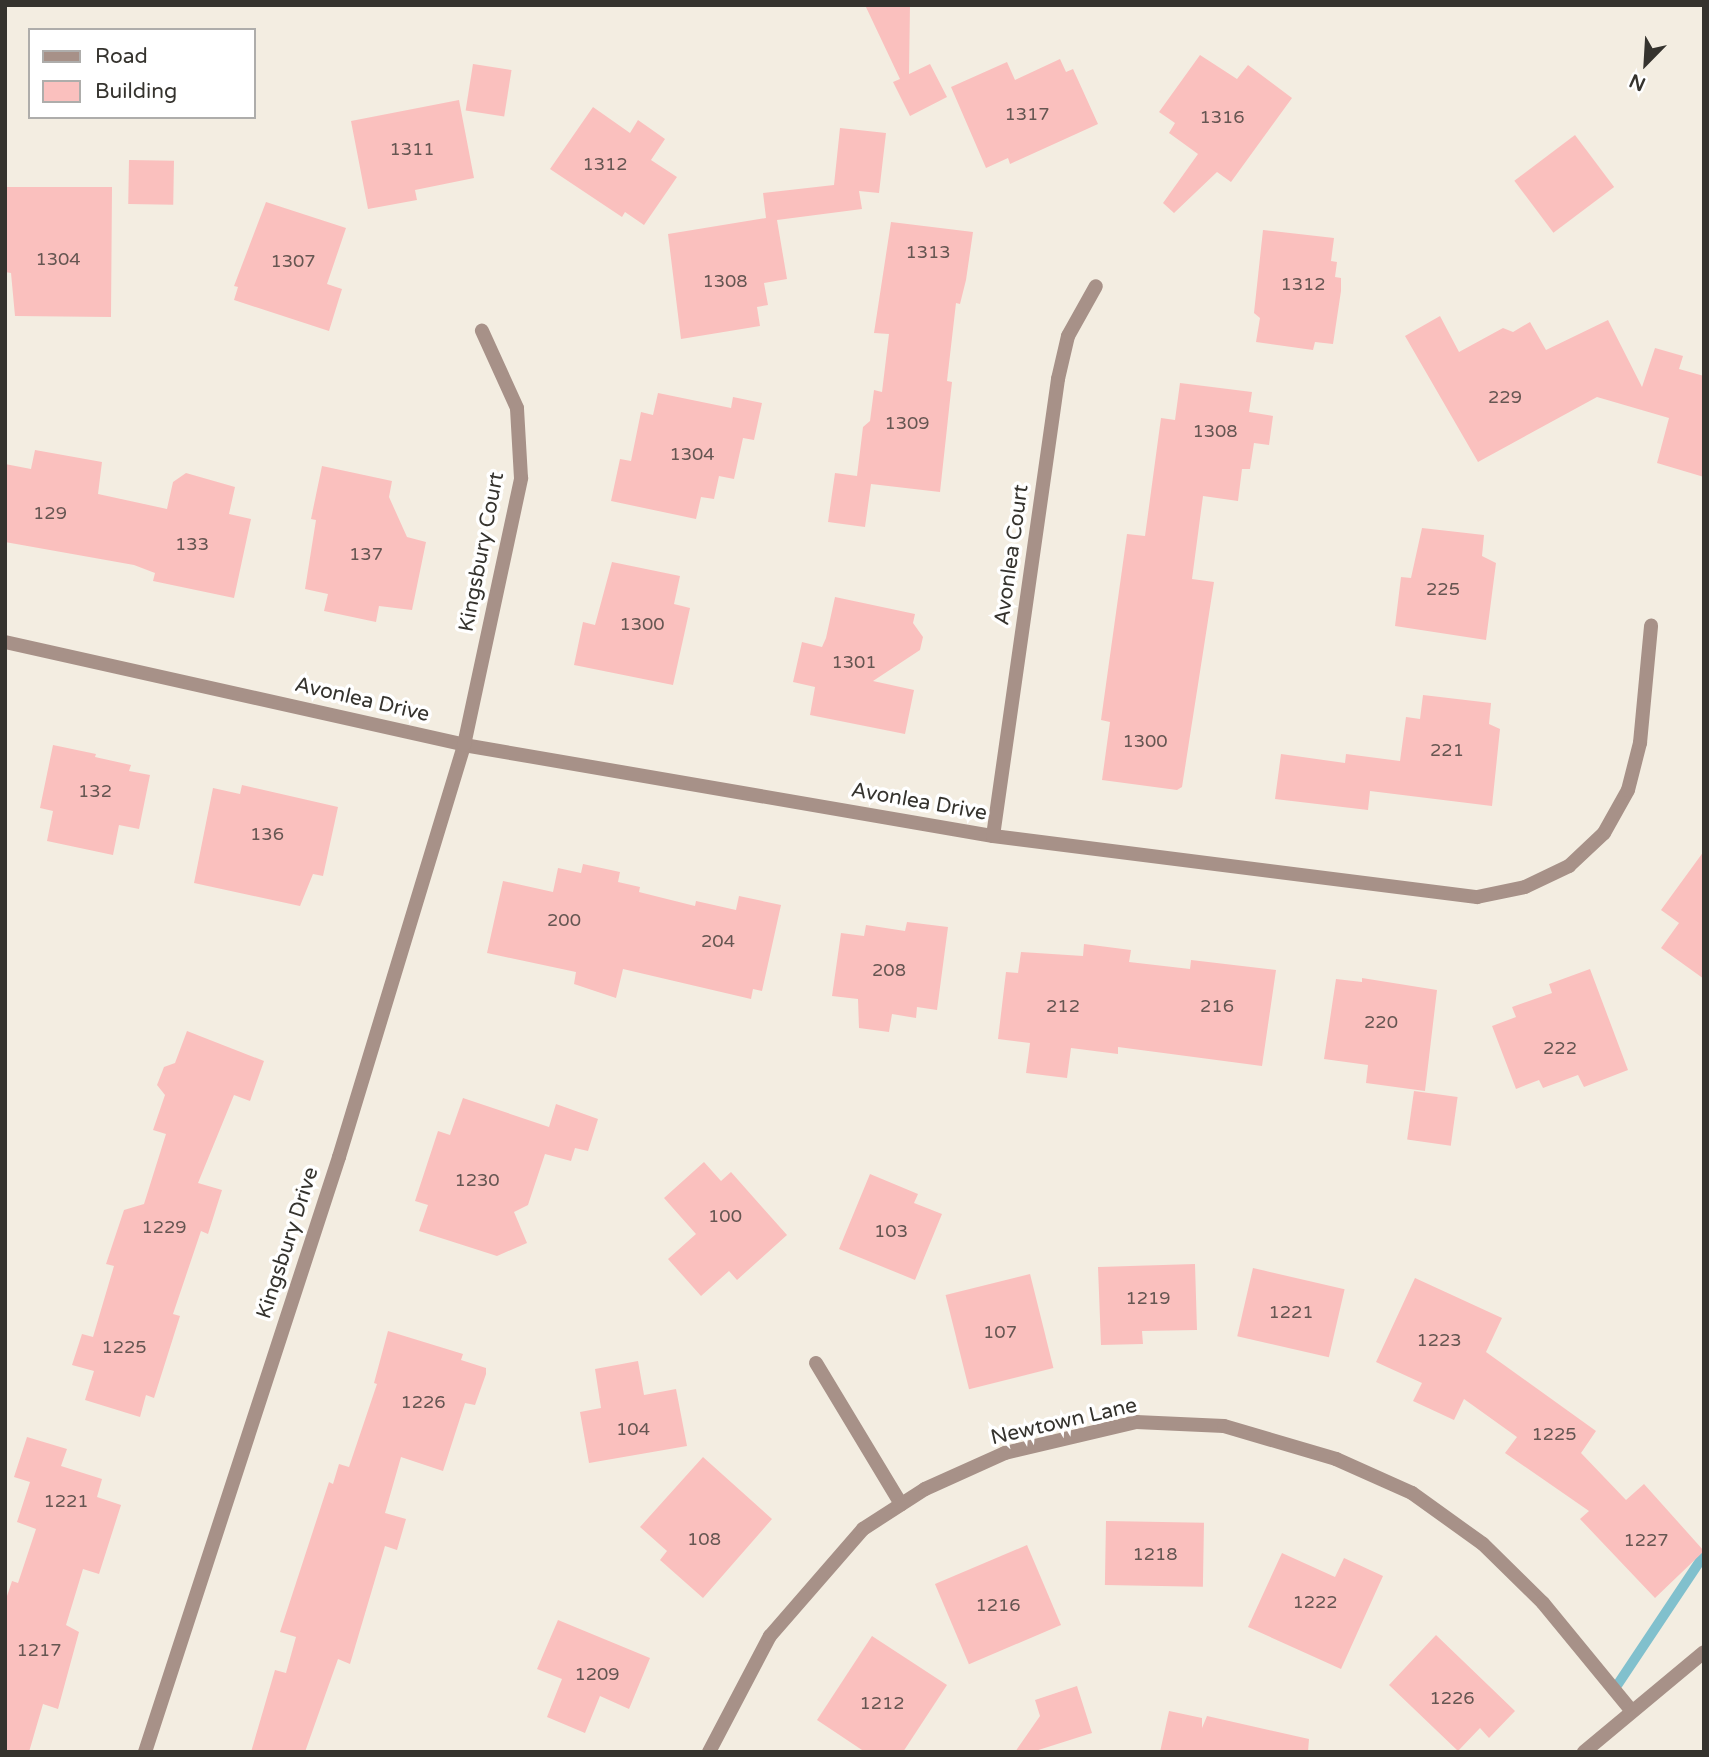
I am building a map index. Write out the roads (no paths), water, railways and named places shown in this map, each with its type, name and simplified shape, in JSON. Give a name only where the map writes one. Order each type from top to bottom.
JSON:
[{"type":"street","name":"Avonlea Court","points":[[993,836],[1058,379],[1068,336],[1096,286]]},
{"type":"street","name":"Kingsbury Court","points":[[464,745],[521,478],[517,408],[482,331]]},
{"type":"street","name":"Avonlea Drive","points":[[5,642],[464,745],[993,836],[1477,897],[1525,887],[1569,866],[1604,833],[1628,790],[1640,743],[1650,626]]},
{"type":"street","name":"Kingsbury Drive","points":[[145,1752],[343,1143],[464,745]]},
{"type":"street","points":[[816,1363],[901,1504]]},
{"type":"street","name":"Newtown Lane","points":[[709,1752],[770,1636],[863,1529],[901,1504],[1005,1453],[1136,1422],[1224,1426],[1336,1459],[1412,1493],[1483,1544],[1534,1595],[1630,1709]]},
{"type":"street","points":[[1584,1752],[1630,1709],[1704,1652]]},
{"type":"waterway","points":[[1618,1684],[1704,1555]]}]
